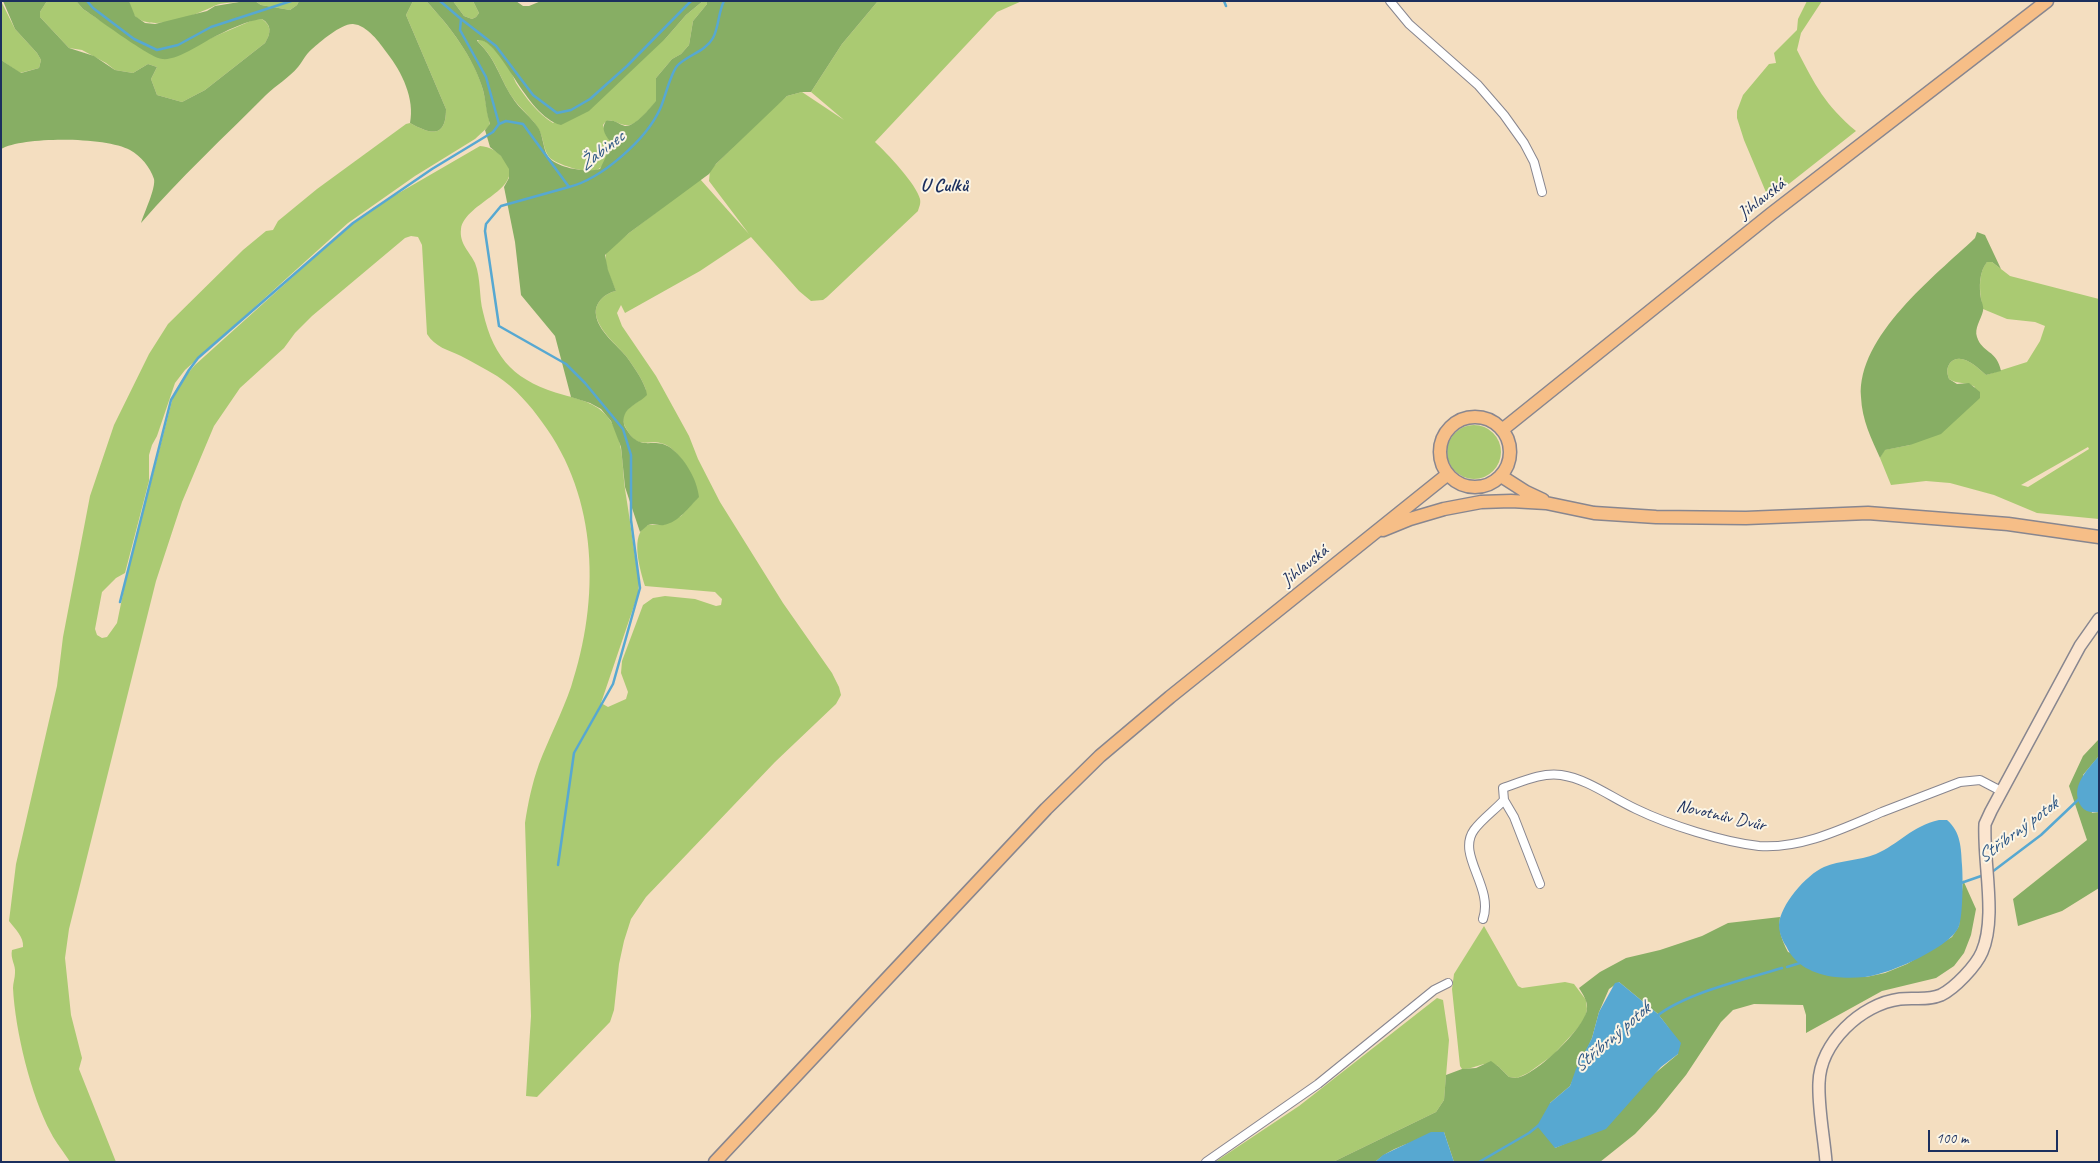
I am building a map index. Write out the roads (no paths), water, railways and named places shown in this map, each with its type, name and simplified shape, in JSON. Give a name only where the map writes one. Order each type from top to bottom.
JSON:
[{"type":"main road","name":"Jihlavská","points":[[1502,430],[1772,214],[2047,1]]},
{"type":"main road","points":[[1476,417],[1488,420],[1502,430],[1508,441],[1510,453],[1507,465],[1501,476],[1490,484],[1470,487],[1458,482],[1448,474],[1442,463],[1441,445],[1445,434],[1453,425],[1464,419],[1476,417]]},
{"type":"main road","name":"Jihlavská","points":[[715,1162],[1067,787],[1100,756],[1358,545],[1448,474]]},
{"type":"main road","points":[[1501,476],[1526,492],[1559,506]]},
{"type":"main road","points":[[1358,545],[1377,533],[1410,519],[1462,505],[1511,501],[1559,506],[1594,513],[1656,517],[1746,518],[1868,513],[2008,524],[2099,537]]},
{"type":"street","points":[[1390,1],[1409,24],[1478,85],[1504,115],[1524,143],[1534,162],[1542,192]]},
{"type":"street","points":[[1826,1162],[1819,1083],[1822,1065],[1832,1044],[1855,1019],[1875,1006],[1900,999],[1930,999],[1941,995],[1961,979],[1981,954],[1989,924],[1985,824],[2080,646],[2099,619]]},
{"type":"street","name":"Novotnův Dvůr","points":[[1483,919],[1486,906],[1485,896],[1469,852],[1468,844],[1473,831],[1504,800],[1502,788],[1535,777],[1561,775],[1581,780],[1638,810],[1697,832],[1760,846],[1779,846],[1813,839],[1960,782],[1980,780],[2001,791]]},
{"type":"street","points":[[1504,800],[1514,817],[1540,884]]},
{"type":"street","points":[[1206,1162],[1318,1084],[1434,990],[1448,983]]},
{"type":"water","points":[[2099,756],[2099,812],[2091,812],[2081,806],[2077,792],[2081,779]]},
{"type":"water","points":[[1939,820],[1947,820],[1952,825],[1958,835],[1961,846],[1962,905],[1959,926],[1954,934],[1944,943],[1918,959],[1903,966],[1865,977],[1827,976],[1806,968],[1794,959],[1783,941],[1779,925],[1780,917],[1789,900],[1802,884],[1824,867],[1876,854],[1921,826]]},
{"type":"water","points":[[1619,982],[1658,1014],[1681,1043],[1678,1054],[1661,1067],[1606,1129],[1555,1148],[1537,1126],[1550,1103],[1570,1086],[1576,1069],[1592,1038],[1599,1012],[1615,983]]},
{"type":"water","points":[[1431,1132],[1444,1132],[1454,1162],[1375,1162],[1383,1155]]},
{"type":"waterway","name":"Žabinec","points":[[87,1],[93,8],[134,39],[157,50],[178,45],[211,27],[291,1]]},
{"type":"waterway","name":"Žabinec","points":[[440,1],[461,19],[460,30],[486,77],[499,124],[506,121],[523,124],[569,187],[582,183],[608,167],[621,157],[644,133],[660,109],[677,66],[710,43],[724,1]]},
{"type":"waterway","points":[[461,19],[496,46],[533,95],[557,113],[571,110],[590,99],[627,66],[691,1]]},
{"type":"waterway","points":[[1224,1],[1226,6]]},
{"type":"waterway","points":[[120,602],[171,400],[198,358],[353,223],[432,169],[493,132],[499,124]]},
{"type":"waterway","points":[[558,865],[574,753],[613,684],[640,588],[631,520],[631,455],[623,429],[585,383],[566,364],[499,326],[485,231],[486,224],[501,206],[569,187]]},
{"type":"waterway","name":"Stříbrný potok","points":[[1992,872],[2041,835],[2079,799]]},
{"type":"waterway","name":"Stříbrný potok","points":[[1961,883],[1984,875]]},
{"type":"waterway","name":"Stříbrný potok","points":[[1787,967],[1800,963]]},
{"type":"waterway","name":"Stříbrný potok","points":[[1657,1016],[1684,1000],[1734,982],[1782,968]]},
{"type":"waterway","name":"Stříbrný potok","points":[[1479,1162],[1529,1133],[1539,1125]]},
{"type":"district","name":"U Culků","points":[[944,186]]}]
